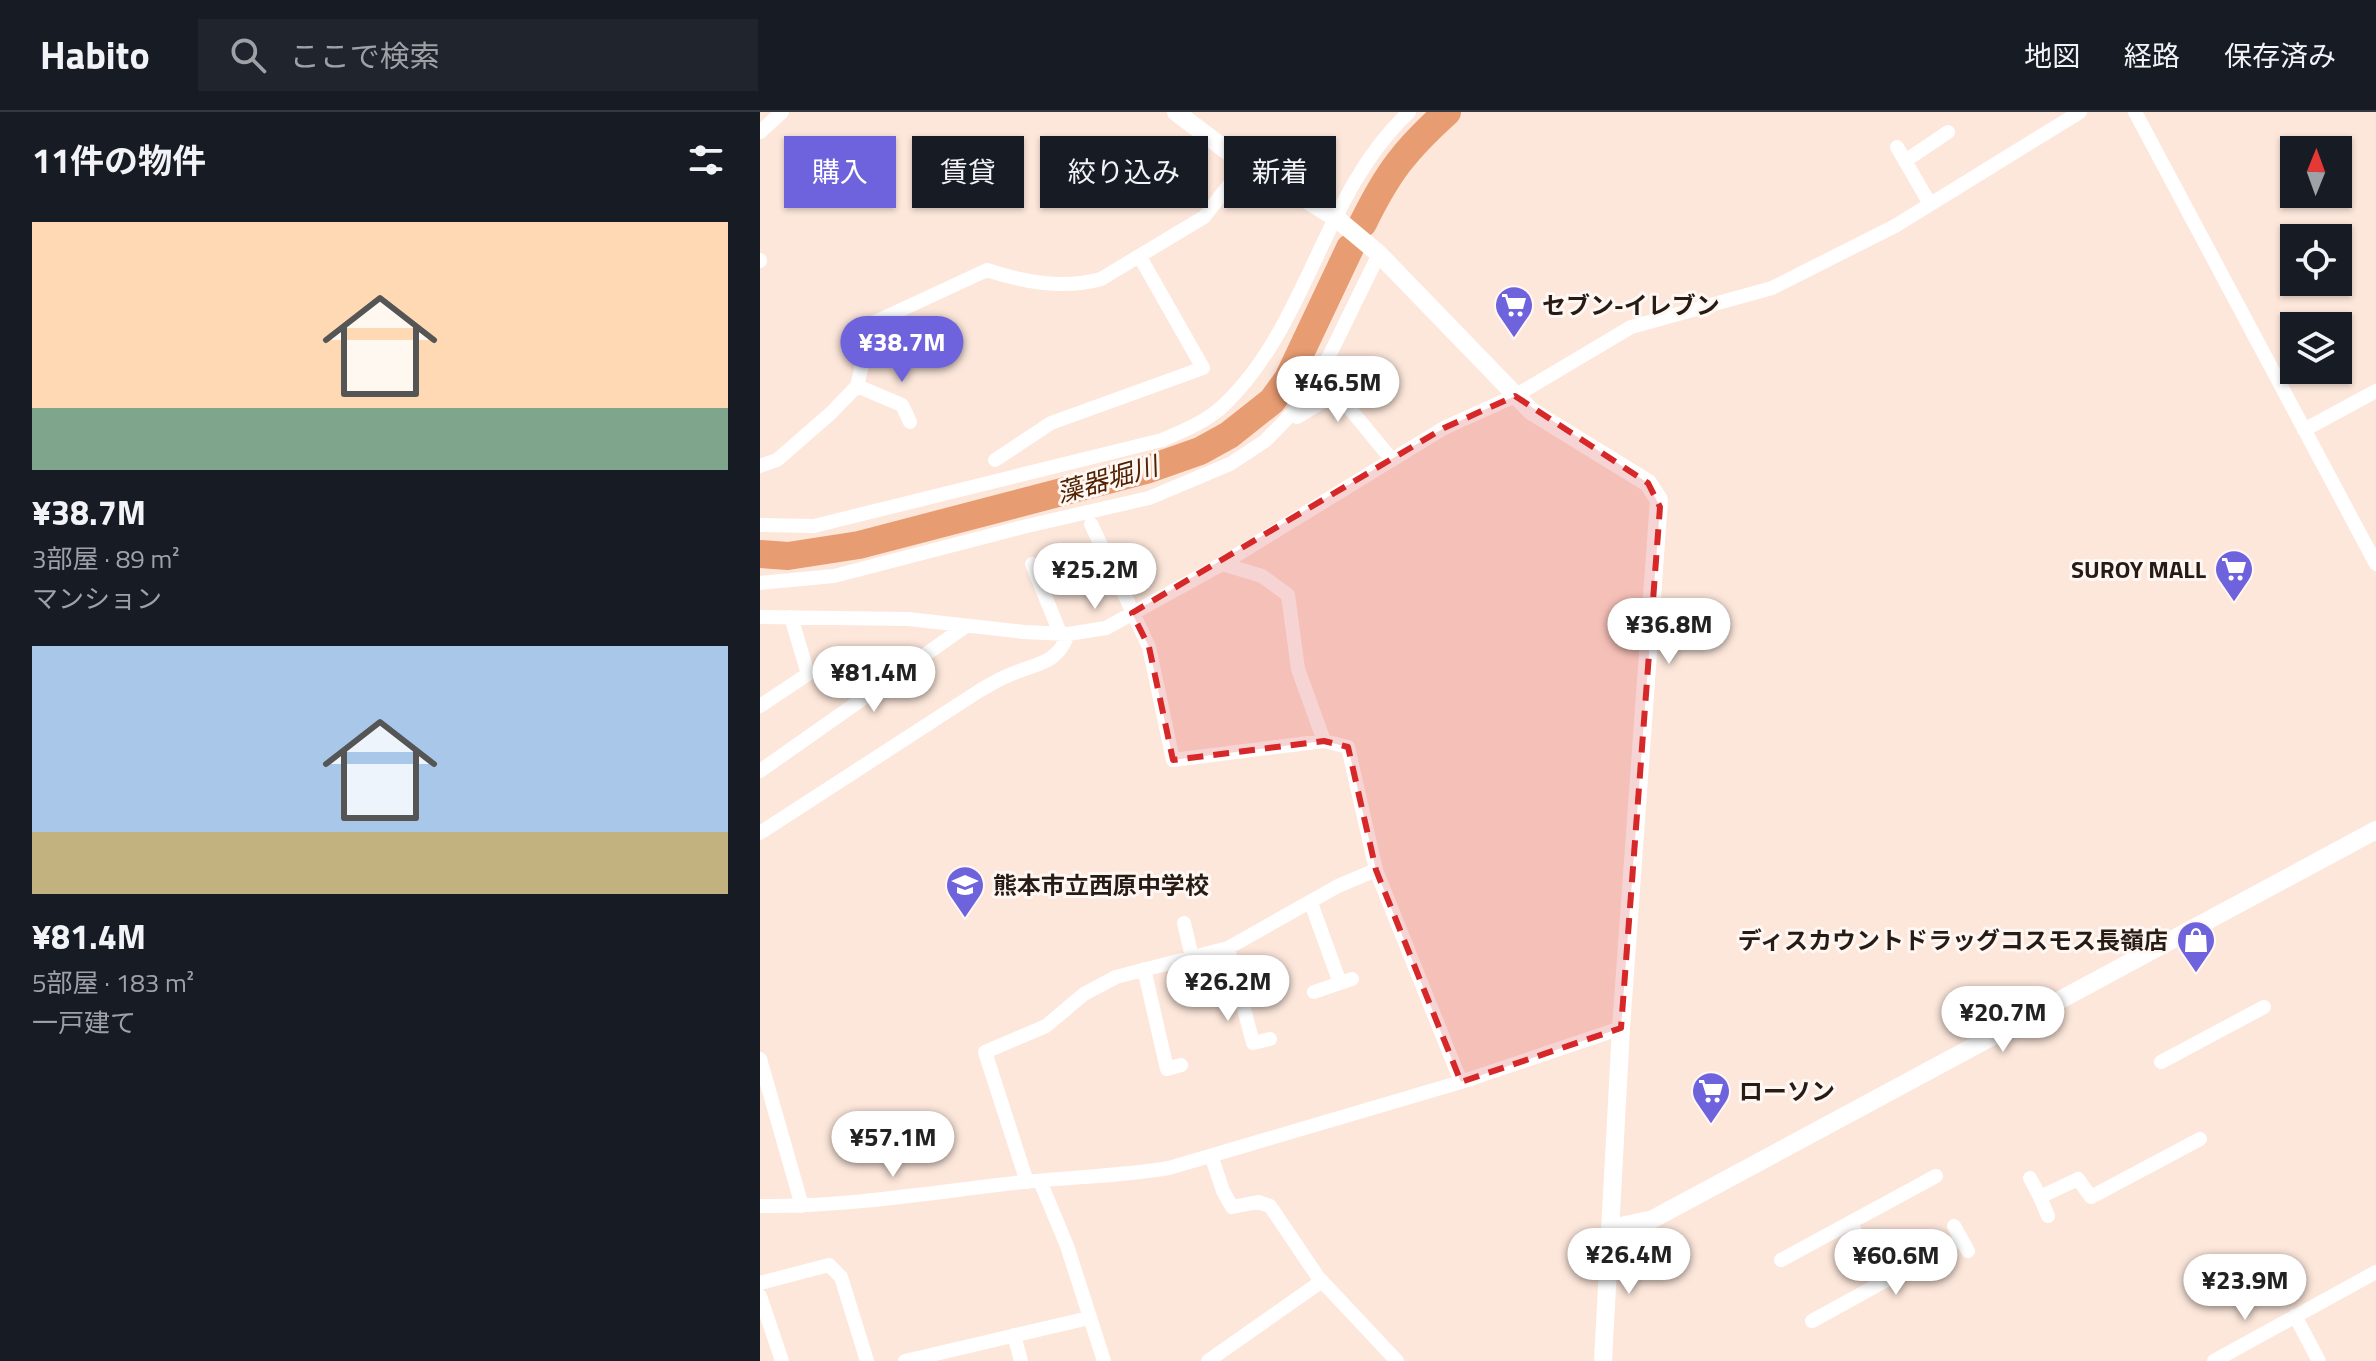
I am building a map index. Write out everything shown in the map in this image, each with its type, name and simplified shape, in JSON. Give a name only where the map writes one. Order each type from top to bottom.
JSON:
[{"type":"street","points":[[760,132],[782,112]]},
{"type":"street","points":[[1176,112],[1224,146]]},
{"type":"street","points":[[760,525],[814,526],[1162,440],[1192,427],[1223,406],[1247,379],[1286,319],[1365,163],[1392,127],[1409,112]]},
{"type":"street","points":[[760,617],[908,619],[1064,633],[1106,628],[1222,564],[1444,428],[1515,396],[1631,327],[1772,288],[1895,226],[2080,112]]},
{"type":"street","points":[[2135,112],[2376,564]]},
{"type":"street","points":[[1905,161],[1948,132]]},
{"type":"street","points":[[1897,147],[1930,204]]},
{"type":"street","points":[[760,466],[777,460],[857,386],[871,327],[877,321],[987,270],[1018,280],[1083,285],[1101,279],[1204,217],[1224,191]]},
{"type":"street","points":[[1320,208],[1379,254],[1531,411],[1648,483],[1659,500],[1621,1028],[1603,1361]]},
{"type":"street","points":[[760,583],[834,576],[1149,498],[1230,464],[1265,441],[1310,395],[1379,254]]},
{"type":"street","points":[[995,460],[1051,423],[1203,368],[1140,257]]},
{"type":"street","points":[[857,386],[902,405],[910,422]]},
{"type":"street","points":[[2304,430],[2376,391]]},
{"type":"street","points":[[1276,430],[1337,393],[1392,460]]},
{"type":"street","points":[[1091,524],[1149,647],[1173,760],[1324,741],[1348,747],[1376,870],[1461,1082]]},
{"type":"street","points":[[763,826],[979,691],[1008,675],[1049,660],[1063,647],[1064,633],[1032,564]]},
{"type":"street","points":[[1222,564],[1262,576],[1288,595],[1298,669],[1324,741]]},
{"type":"street","points":[[760,706],[808,674],[791,617]]},
{"type":"street","points":[[760,771],[966,626]]},
{"type":"street","points":[[1612,1228],[1653,1219],[2376,830]]},
{"type":"street","points":[[1104,1361],[1067,1246],[1034,1182],[985,1052],[1046,1026],[1084,994],[1116,977],[1228,948],[1338,886],[1376,870]]},
{"type":"street","points":[[1311,903],[1346,981],[1314,992]]},
{"type":"street","points":[[1184,923],[1192,957]]},
{"type":"street","points":[[1228,948],[1253,1043],[1270,1039]]},
{"type":"street","points":[[1144,969],[1168,1069]]},
{"type":"street","points":[[2161,1062],[2264,1007]]},
{"type":"street","points":[[760,1206],[802,1206],[1127,1175],[1212,1158],[1461,1082],[1621,1028]]},
{"type":"street","points":[[760,1059],[802,1206]]},
{"type":"street","points":[[2040,1197],[2078,1179],[2091,1197],[2200,1139]]},
{"type":"street","points":[[1212,1158],[1232,1207],[1258,1202],[1270,1206],[1322,1281],[1397,1361]]},
{"type":"street","points":[[1781,1260],[1936,1176]]},
{"type":"street","points":[[2030,1178],[2048,1216]]},
{"type":"street","points":[[1851,1222],[1864,1251]]},
{"type":"street","points":[[1812,1321],[1961,1239]]},
{"type":"street","points":[[760,1283],[829,1265],[841,1277],[867,1361]]},
{"type":"street","points":[[2214,1361],[2376,1272]]},
{"type":"street","points":[[1208,1361],[1269,1328],[1322,1281]]},
{"type":"street","points":[[760,1296],[782,1361]]},
{"type":"street","points":[[2295,1316],[2319,1361]]},
{"type":"street","points":[[905,1361],[1089,1318]]},
{"type":"street","points":[[1014,1335],[1021,1361]]},
{"type":"highlighted area","points":[[1515,396],[1648,483],[1660,507],[1621,1028],[1461,1082],[1376,870],[1348,747],[1324,741],[1173,760],[1149,647],[1132,613],[1444,428]]},
{"type":"waterway","name":"藻器堀川","points":[[1363,223],[1399,163],[1447,112]]},
{"type":"waterway","name":"藻器堀川","points":[[760,554],[788,556],[859,545],[1146,470],[1200,451],[1229,435],[1272,401],[1288,379],[1350,248]]},
{"type":"place","name":"セブン-イレブン","points":[[1514,339]]},
{"type":"place","name":"SUROY MALL","points":[[2234,603]]},
{"type":"place","name":"熊本市立西原中学校","points":[[965,919]]},
{"type":"place","name":"ディスカウントドラッグコスモス長嶺店","points":[[2196,974]]},
{"type":"place","name":"ローソン","points":[[1711,1125]]}]
